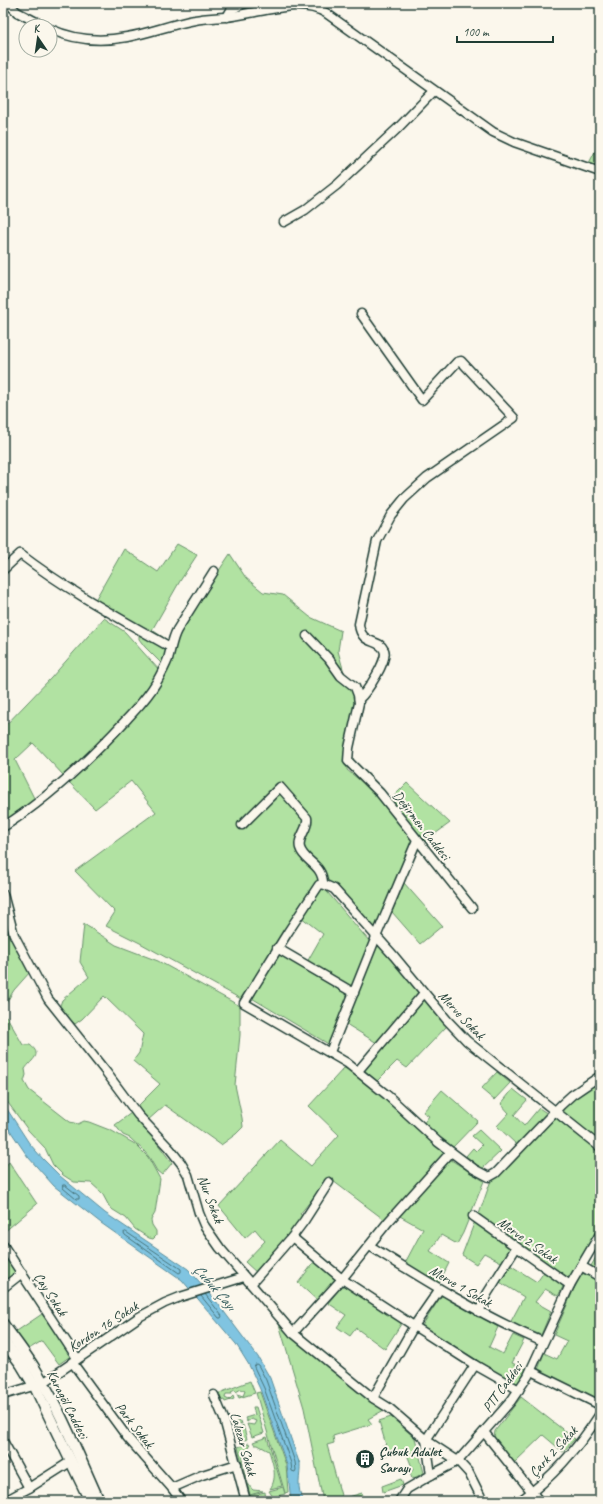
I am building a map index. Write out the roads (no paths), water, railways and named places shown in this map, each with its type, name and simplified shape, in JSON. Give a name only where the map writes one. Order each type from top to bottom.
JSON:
[{"type":"main road","name":"Karagöl Caddesi","points":[[3,1324],[24,1352],[38,1384],[63,1422],[99,1501]]},
{"type":"main road","points":[[3,1340],[38,1384],[70,1462],[90,1501]]},
{"type":"street","points":[[8,3],[17,12],[29,18]]},
{"type":"street","points":[[227,17],[231,10],[244,3]]},
{"type":"street","points":[[58,32],[78,38],[104,39],[128,37],[196,20],[227,17],[296,5],[305,5],[316,8],[343,25],[493,132],[514,142],[600,172]]},
{"type":"street","points":[[284,222],[305,210],[337,185],[398,128],[434,91]]},
{"type":"street","points":[[359,699],[381,667],[386,654],[382,646],[365,638],[361,632],[359,624],[377,542],[385,524],[397,507],[427,478],[514,418],[460,361],[457,362],[422,400],[361,314]]},
{"type":"street","points":[[3,570],[20,554],[49,576],[74,592],[170,647]]},
{"type":"street","points":[[3,827],[33,807],[85,762],[114,733],[155,685],[168,658],[172,640],[177,630],[214,571]]},
{"type":"street","points":[[307,636],[329,659],[341,676],[355,687],[359,699]]},
{"type":"street","name":"Değirmen Caddesi","points":[[359,699],[357,718],[349,748],[348,761],[380,794],[472,908]]},
{"type":"street","points":[[242,825],[280,787],[305,815],[307,823],[300,839],[300,848],[322,873],[323,884],[319,885],[277,948],[244,1003],[330,1052],[358,1071],[430,1136],[474,1169],[489,1177],[500,1170],[554,1111],[572,1095],[600,1076]]},
{"type":"street","points":[[330,1052],[417,840]]},
{"type":"street","name":"Merve Sokak","points":[[323,884],[334,889],[468,1042],[600,1147]]},
{"type":"street","name":"Nur Sokak","points":[[3,894],[14,935],[48,999],[138,1115],[181,1163],[188,1175],[204,1225],[220,1248],[293,1333],[373,1398],[389,1408],[426,1440],[458,1460],[469,1473],[483,1501]]},
{"type":"street","points":[[277,948],[354,993]]},
{"type":"street","points":[[358,1071],[424,993]]},
{"type":"street","points":[[293,1333],[370,1246],[388,1222],[451,1152]]},
{"type":"street","points":[[251,1284],[292,1237],[329,1182]]},
{"type":"street","name":"Merve 2 Sokak","points":[[473,1216],[516,1248],[570,1284]]},
{"type":"street","name":"PTT Caddesi","points":[[399,1501],[407,1489],[458,1460],[484,1432],[519,1390],[531,1371],[570,1284],[600,1234]]},
{"type":"street","points":[[292,1237],[342,1278],[475,1365],[519,1390]]},
{"type":"street","name":"Çay Sokak","points":[[3,1245],[22,1273],[74,1360]]},
{"type":"street","name":"Merve 1 Sokak","points":[[370,1246],[439,1290],[509,1327],[543,1342]]},
{"type":"street","points":[[480,1312],[487,1294],[516,1248]]},
{"type":"street","points":[[581,1266],[600,1276]]},
{"type":"street","points":[[3,1288],[22,1273]]},
{"type":"street","name":"Kordon 16 Sokak","points":[[3,1395],[38,1384],[139,1317],[165,1303],[244,1277]]},
{"type":"street","points":[[373,1398],[414,1326],[439,1290]]},
{"type":"street","name":"Park Sokak","points":[[74,1360],[127,1437],[172,1488],[181,1501]]},
{"type":"street","points":[[431,1475],[426,1440],[475,1365]]},
{"type":"street","points":[[531,1371],[600,1405]]},
{"type":"street","name":"Lalezar Sokak","points":[[214,1395],[224,1419],[246,1501]]},
{"type":"street","name":"Çark 2 Sokak","points":[[520,1501],[532,1492],[568,1457],[600,1414]]},
{"type":"street","points":[[484,1432],[539,1501]]},
{"type":"street","points":[[3,1441],[28,1488]]},
{"type":"street","points":[[5,1501],[70,1462]]},
{"type":"street","points":[[172,1488],[202,1475],[237,1464]]},
{"type":"water","points":[[3,1103],[29,1143],[60,1176],[105,1213],[188,1269],[213,1297],[258,1357],[270,1378],[300,1462],[299,1487],[304,1501],[291,1501],[287,1465],[260,1389],[249,1365],[236,1344],[182,1280],[101,1223],[54,1186],[28,1157],[3,1120]]},
{"type":"place","name":"Çubuk Adalet Sarayı","points":[[365,1459]]},
{"type":"water label","name":"Çubuk Çayı","points":[[215,1287]]}]
